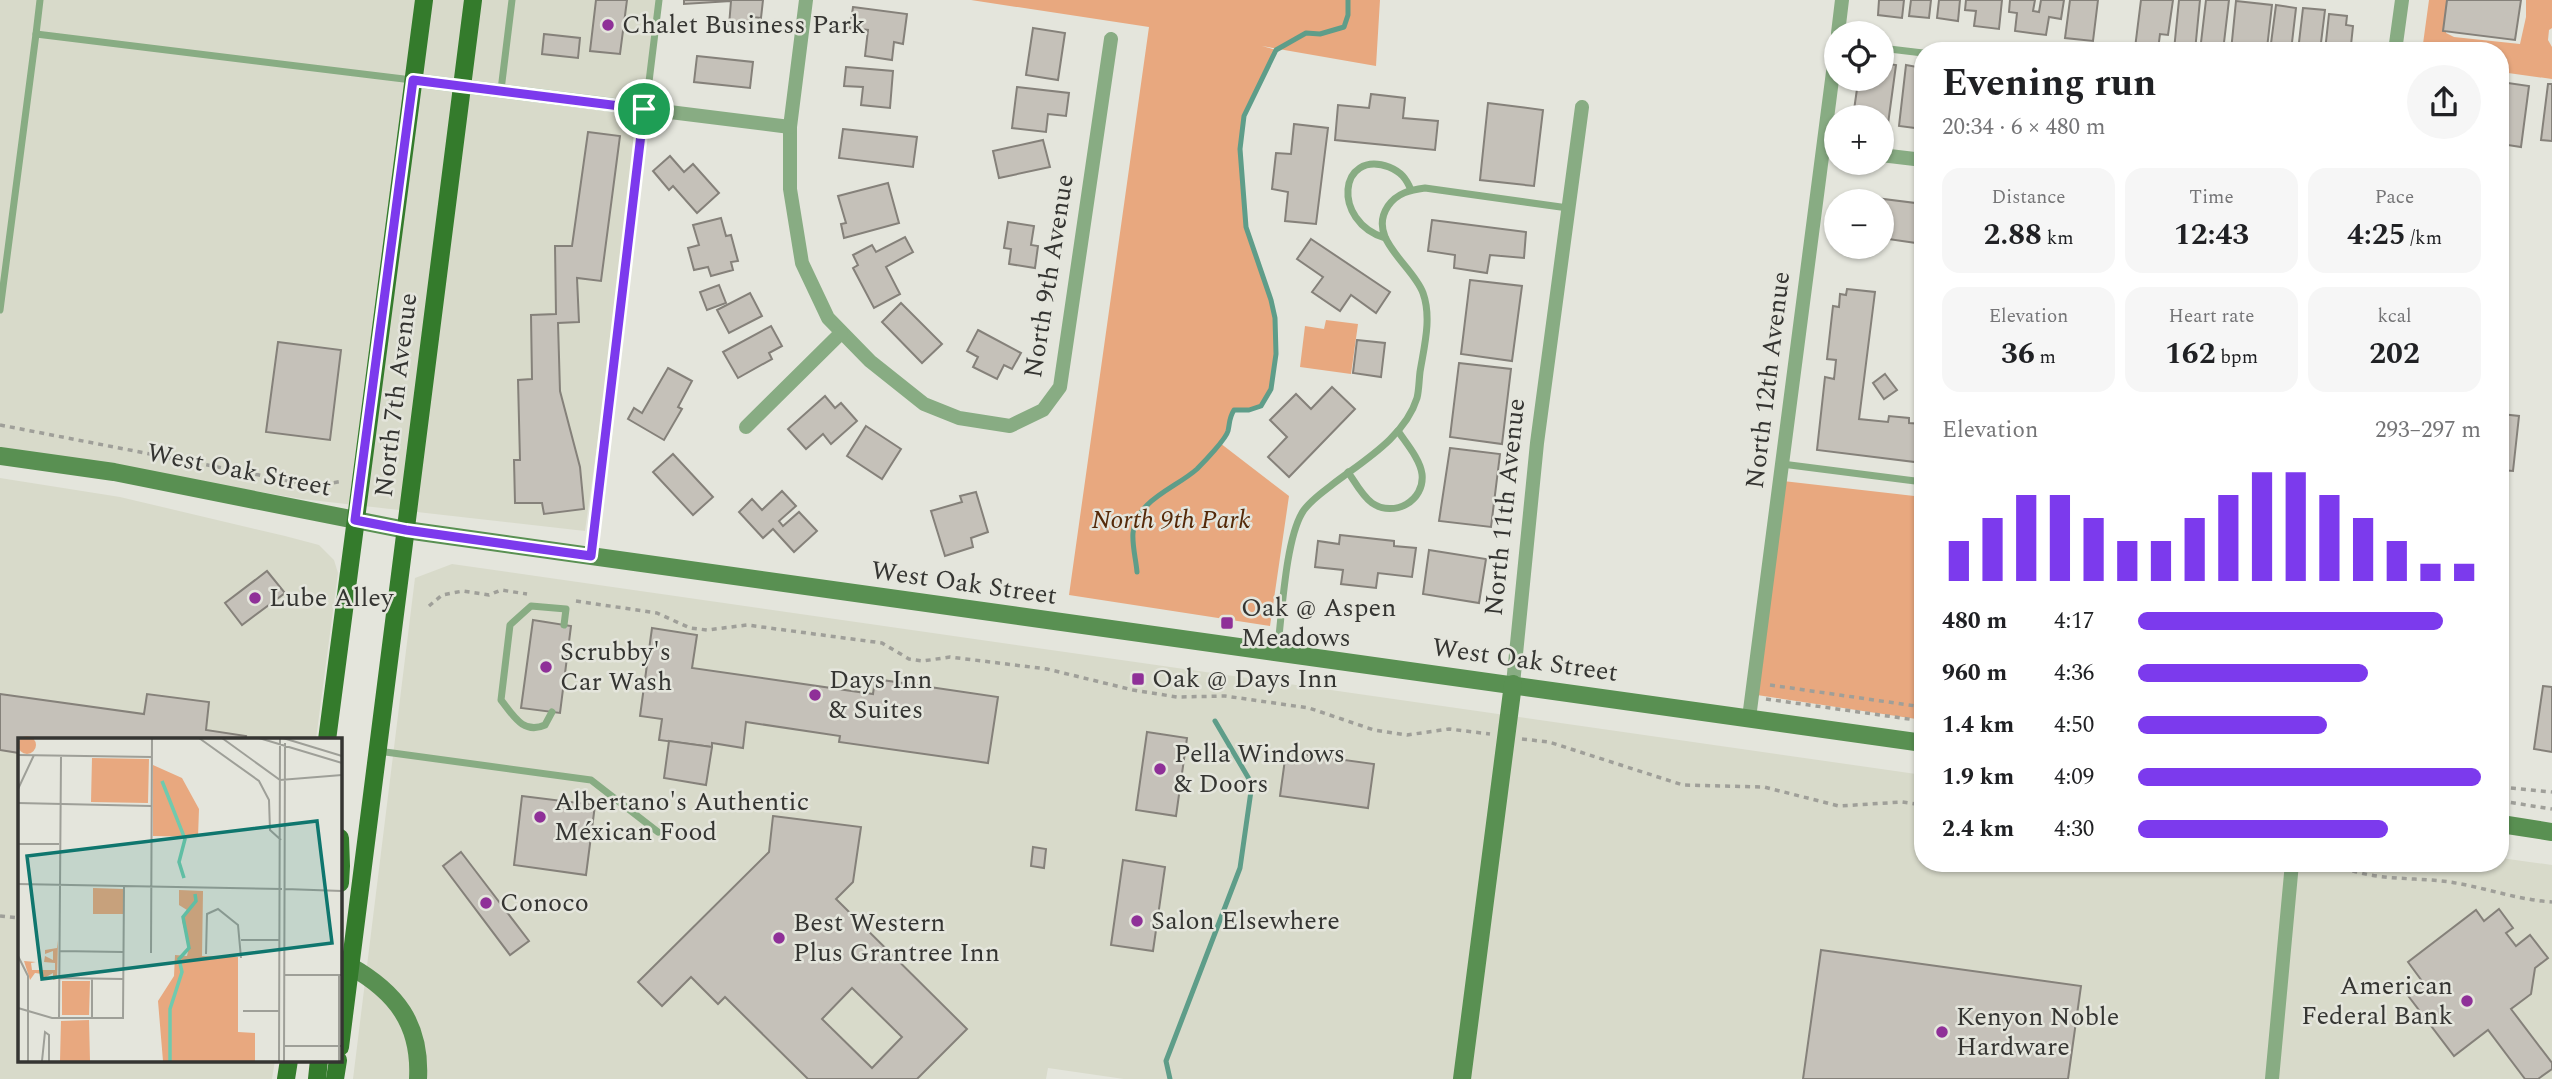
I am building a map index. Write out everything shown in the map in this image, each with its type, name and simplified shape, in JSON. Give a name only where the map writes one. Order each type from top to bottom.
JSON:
[{"type":"main road","name":"North 7th Avenue","points":[[327,738],[424,0]]},
{"type":"main road","name":"North 7th Avenue","points":[[341,1029],[345,959],[378,751],[473,0]]},
{"type":"main road","name":"West Oak Street","points":[[0,456],[114,472],[406,530],[1914,742]]},
{"type":"main road","name":"North 11th Avenue","points":[[1462,1079],[1513,684]]},
{"type":"main road","points":[[2509,825],[2552,832]]},
{"type":"main road","points":[[345,959],[376,981],[402,1010],[418,1053],[418,1079]]},
{"type":"street","name":"North 9th Avenue","points":[[806,0],[790,127],[790,189],[802,262],[828,318],[878,368],[924,404],[959,418],[1010,426],[1043,410],[1060,387],[1111,39]]},
{"type":"street","points":[[1839,21],[1842,0]]},
{"type":"street","points":[[2396,42],[2402,0]]},
{"type":"street","points":[[413,80],[790,127]]},
{"type":"street","name":"North 11th Avenue","points":[[1513,684],[1537,443],[1582,107]]},
{"type":"street","points":[[1894,157],[1914,159]]},
{"type":"street","name":"North 12th Avenue","points":[[1749,718],[1782,464],[1825,175]]},
{"type":"street","points":[[746,427],[841,333]]},
{"type":"street","points":[[2272,1079],[2291,872]]},
{"type":"lane","points":[[0,310],[40,0]]},
{"type":"lane","points":[[501,91],[512,0]]},
{"type":"lane","points":[[591,556],[659,0]]},
{"type":"lane","points":[[36,34],[413,80]]},
{"type":"lane","points":[[1894,50],[1914,53]]},
{"type":"lane","points":[[1385,238],[1373,234],[1356,219],[1346,196],[1351,178],[1366,166],[1385,166],[1406,178],[1411,190]]},
{"type":"lane","points":[[1277,654],[1293,532],[1303,510],[1398,431],[1417,396],[1427,320],[1423,293],[1417,281],[1385,238],[1382,226],[1384,214],[1390,204],[1399,195],[1425,188],[1568,208]]},
{"type":"lane","points":[[1348,472],[1366,498],[1374,504],[1393,509],[1412,501],[1422,484],[1422,474],[1419,464],[1398,431]]},
{"type":"lane","points":[[1782,464],[1914,481]]},
{"type":"lane","points":[[552,712],[545,725],[536,729],[522,726],[501,700],[510,625],[531,606],[566,609],[564,625]]},
{"type":"lane","points":[[378,751],[591,780],[658,832]]},
{"type":"path","points":[[0,425],[316,486],[343,481]]},
{"type":"path","points":[[620,608],[657,613],[691,628],[707,630],[747,625],[882,643],[909,659],[923,661],[950,657],[1047,669],[1133,690],[1177,697],[1226,696],[1309,708],[1374,730],[1407,736],[1449,729],[1549,743],[1683,785],[1764,787],[1839,806],[1914,804]]},
{"type":"path","points":[[1753,690],[1914,706]]},
{"type":"path","points":[[1753,690],[1914,719]]},
{"type":"path","points":[[2509,788],[2552,792]]},
{"type":"path","points":[[2509,802],[2552,808]]},
{"type":"path","points":[[2355,872],[2375,877],[2423,878],[2508,896],[2552,902]]},
{"type":"path","points":[[0,916],[18,918]]},
{"type":"shaded area","points":[[0,0],[660,0],[585,531],[302,499],[0,447]]},
{"type":"shaded area","points":[[0,478],[120,497],[319,545],[334,560],[338,573],[316,738],[18,738],[18,1062],[275,1062],[272,1079],[0,1079]]},
{"type":"shaded area","points":[[452,564],[1914,774],[1914,872],[2509,872],[2509,859],[2552,865],[2552,1079],[1124,1079],[1048,1068],[1046,1079],[353,1079],[415,578]]},
{"type":"green space","name":"North 9th Park","points":[[971,0],[1380,0],[1376,66],[1262,46],[1276,50],[1252,98],[1241,135],[1245,221],[1271,299],[1276,356],[1271,387],[1266,398],[1253,409],[1233,410],[1220,443],[1289,496],[1270,626],[1069,595],[1149,27]]},
{"type":"green space","points":[[2429,0],[2447,0],[2446,33],[2454,37],[2501,42],[2423,42]]},
{"type":"green space","points":[[2526,0],[2552,0],[2552,28],[2549,30],[2548,40],[2552,47],[2552,79],[2509,73],[2509,43],[2520,44],[2526,17]]},
{"type":"green space","points":[[1326,320],[1358,324],[1351,374],[1300,367],[1305,326],[1324,329]]},
{"type":"green space","points":[[1783,481],[1914,496],[1914,719],[1757,695]]},
{"type":"building","name":"Chalet Business Park","points":[[596,0],[627,0],[620,54],[590,51]]},
{"type":"building","points":[[684,0],[763,0],[761,18],[753,17],[751,30],[729,26],[731,1],[684,4]]},
{"type":"building","points":[[1879,0],[1904,0],[1902,18],[1878,15]]},
{"type":"building","points":[[1911,0],[1931,0],[1929,18],[1909,16]]},
{"type":"building","points":[[1939,0],[1960,0],[1958,21],[1937,18]]},
{"type":"building","points":[[1966,0],[2002,0],[1999,29],[1974,26],[1976,11],[1965,10]]},
{"type":"building","points":[[2010,0],[2035,0],[2033,11],[2039,12],[2041,0],[2064,0],[2061,19],[2049,17],[2046,35],[2015,31],[2017,13],[2009,12]]},
{"type":"building","points":[[2070,0],[2098,0],[2093,41],[2065,38]]},
{"type":"building","points":[[2141,0],[2173,0],[2168,35],[2160,34],[2159,42],[2136,42]]},
{"type":"building","points":[[2179,0],[2200,0],[2196,42],[2175,42]]},
{"type":"building","points":[[2206,0],[2229,0],[2224,42],[2201,42]]},
{"type":"building","points":[[2447,0],[2521,0],[2515,40],[2443,31]]},
{"type":"building","points":[[2236,1],[2272,5],[2268,42],[2232,42]]},
{"type":"building","points":[[2276,5],[2296,8],[2292,42],[2271,42]]},
{"type":"building","points":[[853,7],[907,14],[903,44],[894,42],[892,60],[865,56],[868,30],[850,28]]},
{"type":"building","points":[[2303,8],[2325,10],[2321,42],[2299,42]]},
{"type":"building","points":[[2329,14],[2347,16],[2346,25],[2353,26],[2351,42],[2326,42]]},
{"type":"building","points":[[1033,28],[1065,33],[1058,80],[1026,75]]},
{"type":"building","name":"Chalet Business Park","points":[[544,34],[580,38],[578,58],[542,54]]},
{"type":"building","points":[[697,56],[753,62],[750,88],[694,82]]},
{"type":"building","points":[[1906,65],[1914,66],[1914,128],[1899,126]]},
{"type":"building","points":[[846,67],[893,71],[890,108],[861,105],[863,87],[844,86]]},
{"type":"building","points":[[2509,83],[2529,86],[2521,147],[2509,145]]},
{"type":"building","points":[[2548,84],[2552,84],[2552,141],[2541,140]]},
{"type":"building","points":[[1017,87],[1069,93],[1066,116],[1048,114],[1046,132],[1012,128]]},
{"type":"building","points":[[1857,91],[1892,91],[1891,105],[1855,105]]},
{"type":"building","points":[[1371,94],[1405,98],[1403,118],[1438,121],[1435,150],[1335,140],[1338,105],[1369,108]]},
{"type":"building","points":[[1488,103],[1543,110],[1534,186],[1480,180]]},
{"type":"building","points":[[1294,124],[1328,128],[1316,224],[1285,221],[1288,192],[1272,189],[1276,153],[1291,154]]},
{"type":"building","points":[[843,129],[917,137],[913,167],[839,158]]},
{"type":"building","points":[[588,132],[620,136],[601,281],[577,278],[579,322],[558,323],[560,391],[580,467],[584,509],[544,514],[542,503],[515,503],[514,460],[520,460],[518,380],[532,379],[531,315],[556,314],[555,246],[572,246]]},
{"type":"building","points":[[1043,140],[1050,167],[999,178],[993,151]]},
{"type":"building","points":[[670,156],[684,172],[693,164],[719,193],[697,213],[673,186],[669,190],[653,171]]},
{"type":"building","points":[[888,183],[899,223],[844,238],[841,224],[846,223],[838,196]]},
{"type":"building","points":[[1894,200],[1914,203],[1914,243],[1894,240]]},
{"type":"building","points":[[721,218],[726,236],[731,235],[738,261],[731,262],[733,270],[711,276],[708,267],[694,270],[688,248],[699,245],[693,225]]},
{"type":"building","points":[[1432,220],[1526,232],[1524,258],[1490,255],[1487,273],[1454,268],[1455,255],[1428,251]]},
{"type":"building","points":[[1008,222],[1034,226],[1031,245],[1038,246],[1035,268],[1009,264],[1011,249],[1004,248]]},
{"type":"building","points":[[905,237],[913,252],[886,267],[900,294],[874,308],[853,268],[858,265],[853,255],[872,245],[876,252]]},
{"type":"building","points":[[1311,239],[1390,292],[1376,313],[1351,295],[1340,311],[1312,292],[1323,277],[1297,259]]},
{"type":"building","points":[[1470,280],[1522,286],[1512,361],[1461,354]]},
{"type":"building","points":[[719,285],[726,303],[707,310],[700,292]]},
{"type":"building","points":[[1847,289],[1875,292],[1859,419],[1888,422],[1889,416],[1909,418],[1909,423],[1914,423],[1914,462],[1817,450],[1825,377],[1834,379],[1836,360],[1827,359],[1833,306],[1839,307],[1840,294],[1846,295]]},
{"type":"building","points":[[750,293],[762,316],[729,333],[717,310]]},
{"type":"building","points":[[901,303],[942,344],[922,363],[882,322]]},
{"type":"building","points":[[771,326],[782,346],[769,353],[772,359],[738,378],[723,352]]},
{"type":"building","points":[[978,330],[1021,353],[1012,369],[1004,365],[997,379],[973,367],[978,357],[967,351]]},
{"type":"building","points":[[1357,340],[1385,343],[1381,377],[1353,373]]},
{"type":"building","points":[[278,342],[341,350],[330,440],[266,432]]},
{"type":"building","points":[[1459,363],[1511,369],[1502,444],[1450,437]]},
{"type":"building","points":[[668,368],[692,381],[678,407],[682,409],[664,440],[628,419],[634,408],[642,413]]},
{"type":"building","points":[[1885,374],[1897,390],[1884,399],[1873,383]]},
{"type":"building","points":[[1332,387],[1355,409],[1289,477],[1268,457],[1287,437],[1270,420],[1296,394],[1311,409]]},
{"type":"building","points":[[825,396],[835,408],[841,403],[857,421],[831,444],[823,434],[806,449],[788,429]]},
{"type":"building","points":[[2509,415],[2519,416],[2513,471],[2509,471]]},
{"type":"building","points":[[866,426],[901,449],[882,479],[847,456]]},
{"type":"building","points":[[1450,448],[1500,454],[1491,527],[1439,521]]},
{"type":"building","points":[[673,454],[713,497],[693,515],[653,472]]},
{"type":"building","points":[[782,491],[796,506],[779,521],[783,526],[799,512],[817,531],[794,552],[773,529],[763,538],[739,512],[752,499],[762,510]]},
{"type":"building","points":[[976,492],[988,532],[971,538],[973,547],[945,556],[931,511],[962,502],[960,496]]},
{"type":"building","points":[[1340,535],[1394,541],[1394,546],[1416,548],[1412,577],[1378,573],[1376,588],[1341,584],[1343,570],[1315,567],[1318,541],[1339,544]]},
{"type":"building","points":[[1429,550],[1486,559],[1479,603],[1423,594]]},
{"type":"building","name":"Lube Alley","points":[[267,571],[285,593],[242,625],[225,603]]},
{"type":"building","name":"Scrubby's Car Wash","points":[[533,620],[571,626],[560,713],[521,708]]},
{"type":"building","name":"Days Inn & Suites","points":[[652,628],[697,635],[692,668],[873,694],[875,679],[998,697],[988,763],[839,742],[840,736],[746,722],[743,748],[659,740],[662,719],[640,716]]},
{"type":"building","points":[[2543,686],[2552,687],[2552,752],[2534,749]]},
{"type":"building","points":[[0,694],[144,714],[147,694],[209,702],[206,730],[246,736],[18,738],[18,753],[0,750]]},
{"type":"building","points":[[1147,732],[1187,738],[1176,816],[1136,810]]},
{"type":"building","points":[[669,741],[712,747],[706,785],[664,778]]},
{"type":"building","points":[[1286,752],[1374,764],[1368,808],[1280,796]]},
{"type":"building","points":[[522,796],[595,805],[586,875],[514,865]]},
{"type":"building","name":"Best Western Plus Grantree Inn","points":[[773,816],[861,827],[853,882],[836,899],[967,1029],[917,1079],[808,1079],[725,997],[718,1004],[691,977],[662,1006],[638,982],[769,852]],"holes":[[[852,988],[902,1037],[872,1068],[822,1019]]]},
{"type":"building","points":[[1033,847],[1046,849],[1044,868],[1031,866]]},
{"type":"building","points":[[461,852],[529,941],[510,955],[443,866]]},
{"type":"building","points":[[1123,860],[1165,867],[1153,951],[1111,945]]},
{"type":"building","name":"American Federal Bank","points":[[2499,909],[2513,928],[2506,933],[2516,946],[2530,935],[2548,958],[2535,968],[2531,994],[2511,1009],[2552,1063],[2552,1069],[2538,1079],[2525,1079],[2488,1030],[2454,1056],[2406,993],[2422,981],[2408,962],[2476,910],[2484,921]]},
{"type":"building","name":"Kenyon Noble Hardware","points":[[1821,950],[2081,986],[2068,1079],[1803,1079]]},
{"type":"waterway","points":[[1137,572],[1133,533],[1141,512],[1158,496],[1197,469],[1209,456],[1226,435],[1234,410],[1249,410],[1261,406],[1271,389],[1276,354],[1275,318],[1246,227],[1240,149],[1244,116],[1276,50],[1306,33],[1320,34],[1344,27],[1348,15],[1348,0]]},
{"type":"waterway","points":[[1170,1079],[1166,1061],[1240,868],[1252,784],[1215,721]]},
{"type":"place","name":"Chalet Business Park","points":[[608,25]]},
{"type":"place","name":"Lube Alley","points":[[255,598]]},
{"type":"place","name":"Oak @ Aspen Meadows","points":[[1227,623]]},
{"type":"place","name":"Scrubby's Car Wash","points":[[546,667]]},
{"type":"place","name":"Oak @ Days Inn","points":[[1138,679]]},
{"type":"place","name":"Days Inn & Suites","points":[[815,695]]},
{"type":"place","name":"Pella Windows & Doors","points":[[1160,769]]},
{"type":"place","name":"Albertano's Authentic Méxican Food","points":[[540,817]]},
{"type":"place","name":"Conoco","points":[[486,903]]},
{"type":"place","name":"Salon Elsewhere","points":[[1137,921]]},
{"type":"place","name":"Best Western Plus Grantree Inn","points":[[779,938]]},
{"type":"place","name":"American Federal Bank","points":[[2467,1001]]},
{"type":"place","name":"Kenyon Noble Hardware","points":[[1942,1032]]},
{"type":"route","points":[[413,80],[644,109],[591,556],[406,530],[355,520],[413,80]]}]
